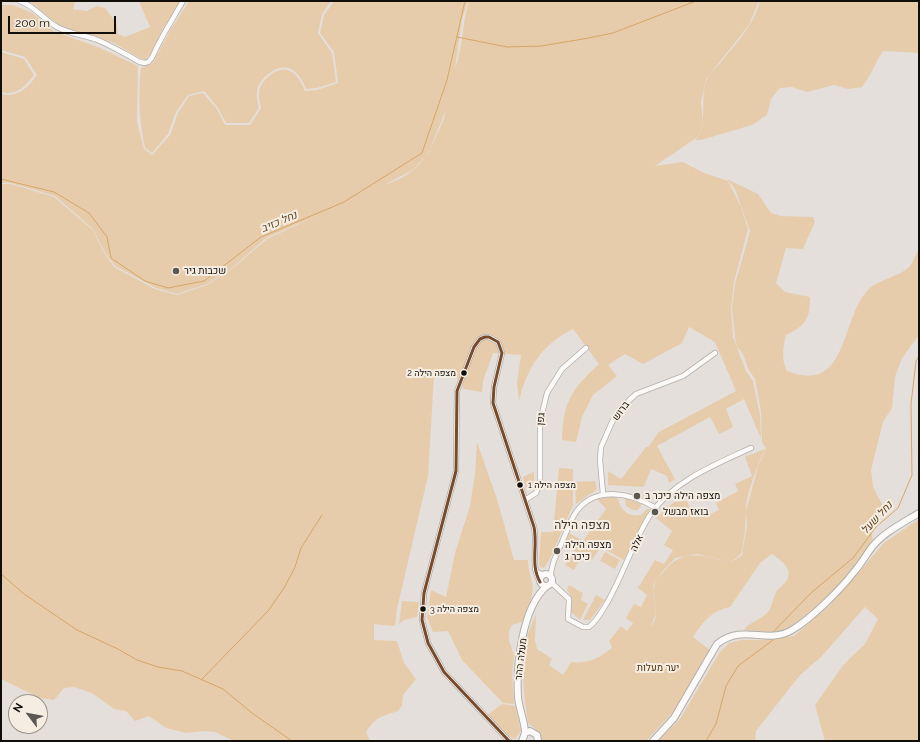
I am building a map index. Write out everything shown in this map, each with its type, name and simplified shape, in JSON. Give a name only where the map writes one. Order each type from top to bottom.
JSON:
[{"type":"main road","points":[[653,741],[678,712],[717,644],[732,635],[778,635],[793,630],[841,587],[872,546],[886,534],[919,513]]},
{"type":"main road","name":"מעלה ההר","points":[[521,738],[523,722],[518,698],[518,662],[525,630],[537,598],[546,580]]},
{"type":"main road","points":[[523,722],[532,732],[537,735],[538,741]]},
{"type":"main road","points":[[521,738],[532,732]]},
{"type":"street","points":[[20,1],[33,7],[47,21],[58,28],[94,39],[140,62],[146,63],[154,55],[166,30],[183,1]]},
{"type":"street","points":[[509,741],[446,675],[432,653],[422,622],[424,593],[456,471],[457,391],[474,347],[480,339],[489,337],[498,342],[502,353],[494,387],[493,403],[535,534],[534,568],[546,580]]},
{"type":"street","name":"גפן","points":[[525,500],[536,493],[540,482],[540,422],[547,393],[562,369],[586,348]]},
{"type":"street","name":"ברוש","points":[[604,494],[600,460],[601,447],[612,422],[623,406],[636,394],[683,376],[702,364],[715,353]]},
{"type":"street","name":"אלה","points":[[534,568],[569,599],[568,619],[587,628],[593,624],[616,586],[646,522],[656,508],[672,493],[694,477],[751,448]]},
{"type":"street","points":[[604,494],[624,496],[646,502],[656,508]]},
{"type":"street","name":"מעלה ההר","points":[[546,580],[576,512],[587,502],[604,494]]},
{"type":"green space","points":[[29,1],[75,1],[73,9],[87,11],[97,6],[105,8],[117,24],[118,34],[125,37],[150,27],[139,1],[181,1],[163,28],[151,54],[145,60],[116,44],[59,25]]},
{"type":"green space","points":[[189,1],[331,1],[322,14],[318,33],[332,53],[336,82],[317,88],[306,89],[295,71],[279,68],[261,81],[257,89],[259,108],[249,123],[226,123],[218,108],[204,91],[188,95],[176,112],[168,134],[152,153],[145,148],[141,128],[139,98],[141,68],[153,63],[169,32]]},
{"type":"green space","points":[[334,1],[468,1],[462,19],[455,69],[460,52],[469,1],[759,1],[749,25],[706,79],[701,102],[703,122],[699,136],[655,166],[683,162],[704,173],[728,181],[741,207],[748,229],[734,282],[731,308],[733,337],[746,371],[753,381],[760,415],[761,438],[744,399],[726,409],[733,427],[719,434],[710,417],[657,446],[675,479],[669,483],[667,476],[651,469],[644,487],[608,485],[608,471],[621,479],[659,432],[736,391],[715,342],[689,327],[682,343],[643,364],[625,354],[608,365],[617,376],[593,395],[582,417],[576,442],[562,440],[564,415],[567,405],[576,389],[599,364],[573,329],[553,342],[537,358],[526,378],[519,401],[517,383],[521,355],[493,353],[483,381],[482,392],[463,389],[463,379],[434,376],[428,476],[397,609],[395,626],[374,624],[374,640],[397,641],[404,663],[416,679],[403,695],[402,705],[398,711],[376,720],[366,732],[370,741],[234,741],[215,732],[204,731],[186,733],[166,728],[149,716],[135,721],[126,711],[114,709],[92,693],[74,687],[64,688],[54,700],[48,699],[48,694],[32,694],[1,679],[1,184],[11,184],[54,197],[93,230],[103,251],[114,267],[155,289],[177,295],[207,285],[233,268],[267,239],[318,215],[266,238],[232,268],[207,284],[177,294],[156,288],[115,266],[104,251],[93,229],[55,196],[11,183],[1,183],[1,94],[12,95],[22,91],[37,75],[25,57],[1,50],[1,5],[13,5],[33,13],[53,31],[98,47],[138,66],[137,122],[144,149],[152,155],[170,135],[178,113],[189,96],[203,93],[217,109],[225,125],[250,125],[261,108],[259,90],[263,82],[274,72],[280,70],[291,71],[299,79],[305,91],[317,90],[338,83],[334,52],[320,33],[324,15]],"holes":[[[445,112],[443,122],[430,148]],[[425,158],[418,166],[412,171],[404,177],[384,185],[413,170]]]},
{"type":"green space","points":[[760,1],[919,1],[919,53],[883,51],[862,87],[848,89],[834,85],[807,92],[792,87],[780,88],[771,99],[767,115],[752,125],[701,140],[695,140],[702,128],[704,94],[707,79],[749,26]]},
{"type":"green space","points":[[1,52],[24,59],[34,75],[24,87],[16,92],[1,92]]},
{"type":"green space","name":"יער מעלות","points":[[727,179],[758,194],[771,213],[781,216],[813,217],[815,222],[803,249],[786,248],[776,283],[785,292],[810,297],[809,311],[806,320],[798,328],[786,335],[783,353],[787,371],[807,376],[821,373],[832,364],[840,351],[858,304],[867,291],[871,287],[899,274],[909,267],[919,248],[919,335],[902,358],[895,377],[892,408],[883,422],[871,470],[873,487],[882,504],[870,526],[873,541],[850,572],[833,591],[786,630],[775,633],[744,630],[768,612],[771,608],[776,592],[786,582],[789,574],[787,567],[772,554],[760,563],[730,607],[713,614],[696,632],[693,637],[710,650],[679,706],[646,741],[538,741],[538,731],[528,723],[523,682],[526,641],[536,615],[535,640],[537,649],[552,659],[549,665],[563,675],[571,662],[593,660],[612,648],[609,641],[621,626],[627,631],[633,623],[626,618],[634,604],[641,607],[647,595],[638,588],[655,560],[664,564],[673,550],[664,545],[672,531],[656,518],[674,502],[687,501],[692,513],[700,509],[703,517],[719,510],[716,503],[738,491],[735,484],[752,476],[745,457],[765,449],[756,471],[750,488],[746,511],[758,467],[766,448],[762,442],[761,411],[755,379],[748,369],[743,354],[737,347],[732,308],[735,284],[750,231],[735,189]],"holes":[[[746,511],[747,525],[742,555],[731,562],[741,554]],[[697,554],[727,561],[697,555],[681,558],[666,569],[657,580],[654,592],[653,586],[662,572],[675,558]],[[656,614],[654,623],[650,628]]]},
{"type":"green space","points":[[477,442],[497,499],[514,560],[528,560],[533,587],[528,608],[522,622],[512,625],[509,631],[509,640],[514,655],[512,675],[514,704],[503,703],[462,660],[448,631],[433,632],[427,617],[431,590],[446,597],[455,553],[470,506],[475,474]]},
{"type":"green space","points":[[559,468],[573,469],[573,505],[551,557],[544,568],[540,567],[539,563],[541,532],[553,532]]},
{"type":"green space","points":[[534,472],[534,481],[529,489],[526,489],[523,477]]},
{"type":"green space","points":[[595,481],[597,488],[595,491],[576,504],[575,482]]},
{"type":"green space","points":[[613,496],[618,499],[623,510],[629,514],[641,515],[647,509],[650,509],[624,560],[601,547],[592,560],[564,546],[569,533],[583,541],[606,509],[597,499]]},
{"type":"green space","points":[[625,498],[642,504],[638,510],[633,510],[626,506]]},
{"type":"green space","points":[[919,519],[919,741],[825,741],[815,705],[844,664],[865,644],[878,619],[865,607],[821,657],[800,675],[756,731],[755,741],[658,741],[680,719],[720,652],[729,643],[741,640],[761,640],[794,636],[829,606],[884,543]]},
{"type":"green space","points":[[605,552],[620,560],[615,569],[600,561]]},
{"type":"green space","points":[[573,553],[581,557],[574,570],[565,565]]},
{"type":"green space","points":[[569,585],[583,593],[581,600],[588,604],[580,620],[571,612],[572,598],[567,590]]},
{"type":"green space","points":[[596,595],[605,600],[590,620],[583,620]]},
{"type":"green space","points":[[402,601],[419,602],[417,617],[404,620],[399,624]]},
{"type":"green space","points":[[502,704],[515,706],[521,731],[515,739],[506,735],[487,715]]},
{"type":"waterway","name":"נחל כזיב","points":[[1,179],[54,192],[89,213],[107,237],[111,258],[145,281],[168,288],[204,281],[261,237],[344,202],[422,153],[447,80],[465,1]]},
{"type":"waterway","points":[[457,37],[507,47],[541,46],[613,33],[696,1]]},
{"type":"waterway","name":"נחל שעל","points":[[773,632],[812,592],[853,558],[876,527],[898,508],[912,475],[911,404],[916,361],[919,356]]},
{"type":"waterway","points":[[202,679],[268,611],[284,588],[295,567],[301,548],[322,515]]},
{"type":"waterway","points":[[1,574],[24,594],[77,630],[118,649],[137,660],[158,667],[182,671],[223,689],[252,713],[292,741]]},
{"type":"waterway","name":"נחל שעל","points":[[706,741],[716,724],[726,686],[738,666],[773,640]]},
{"type":"transit line","points":[[509,741],[444,672],[428,643],[422,620],[424,593],[456,471],[457,391],[474,347],[480,339],[485,337],[489,337],[498,342],[502,353],[494,387],[493,403],[534,527],[535,568],[540,582]]},
{"type":"place","name":"שכבות גיר","points":[[176,271]]},
{"type":"place","name":"מצפה הילה 2","points":[[464,373]]},
{"type":"place","name":"מצפה הילה 1","points":[[520,485]]},
{"type":"place","name":"מצפה הילה כיכר ב","points":[[637,496]]},
{"type":"place","name":"בואז מבשל","points":[[655,512]]},
{"type":"place","name":"מצפה הילה כיכר ג","points":[[557,551]]},
{"type":"place","name":"מצפה הילה 3","points":[[423,609]]},
{"type":"district","name":"מצפה הילה","points":[[582,525]]}]
